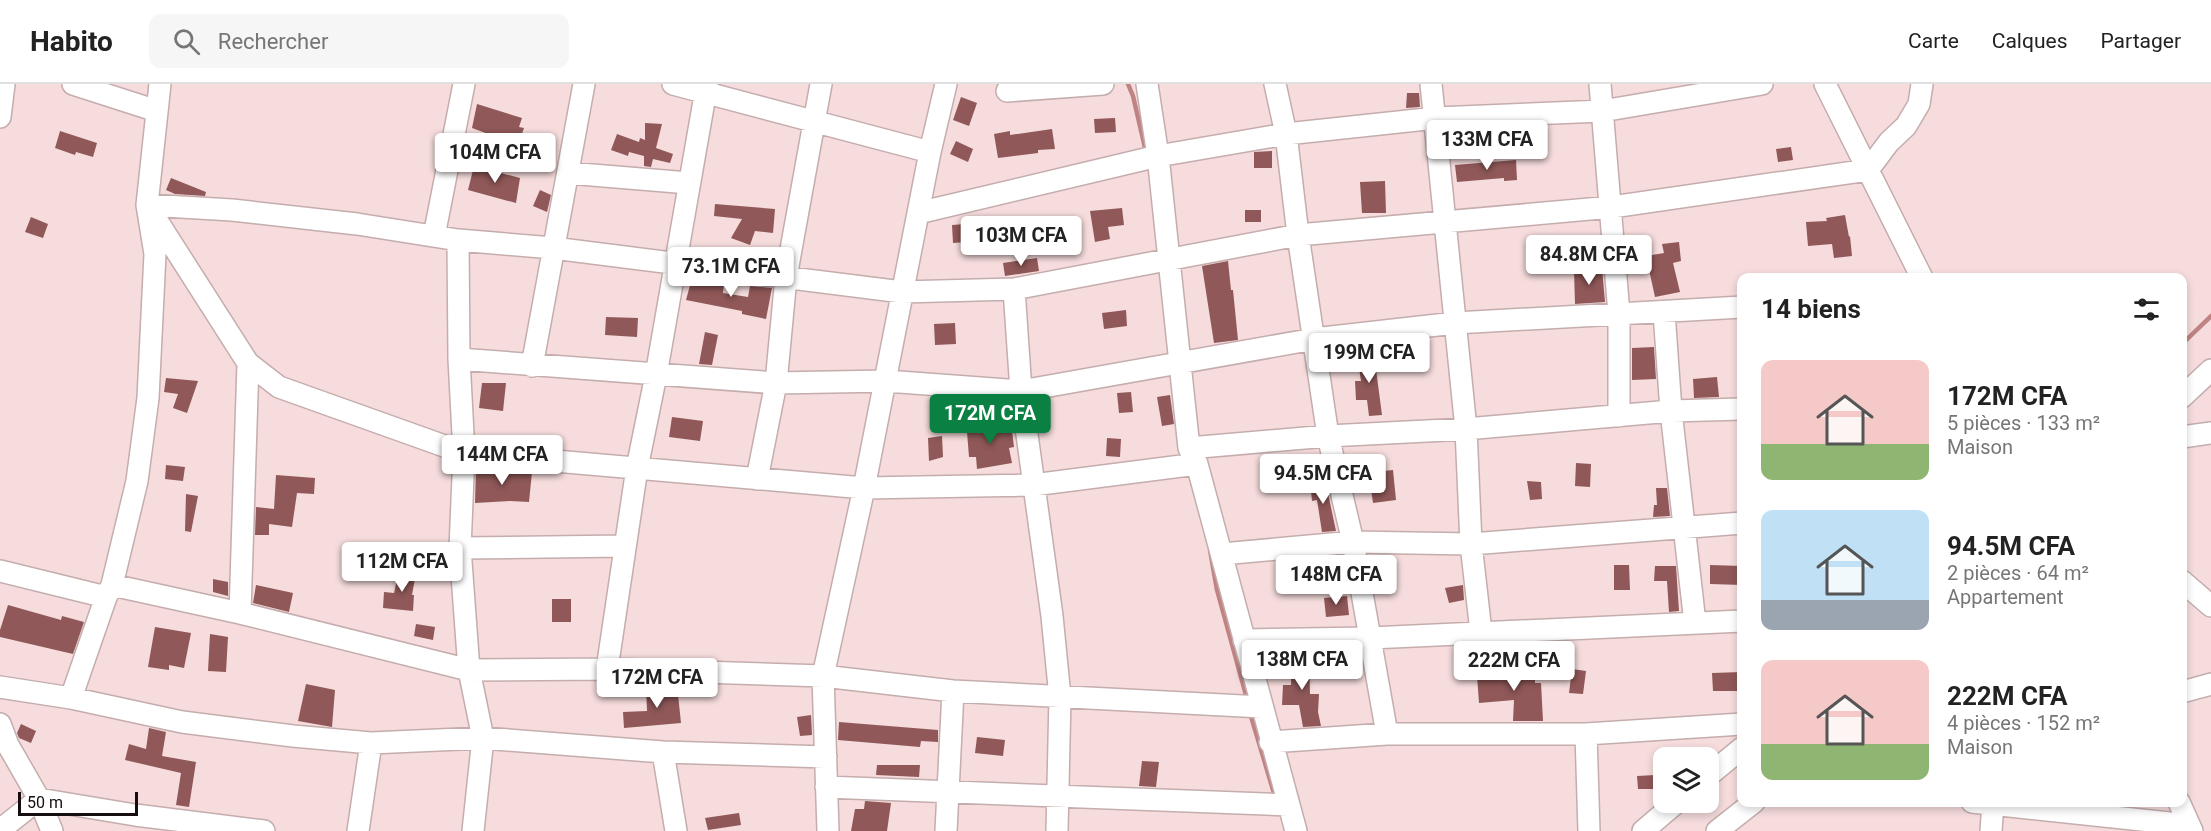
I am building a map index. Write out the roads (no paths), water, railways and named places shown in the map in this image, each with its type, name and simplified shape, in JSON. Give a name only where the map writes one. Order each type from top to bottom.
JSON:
[{"type":"street","points":[[0,117],[4,84]]},
{"type":"street","points":[[73,84],[157,111]]},
{"type":"street","points":[[71,698],[109,591],[137,481],[148,398],[155,254],[147,205],[160,84]]},
{"type":"street","points":[[434,236],[464,84]]},
{"type":"street","points":[[532,366],[584,84]]},
{"type":"street","points":[[673,84],[706,88],[814,121],[930,152]]},
{"type":"street","points":[[758,479],[776,383],[786,277],[821,84]]},
{"type":"street","points":[[828,831],[823,676],[864,488],[930,152],[946,84]]},
{"type":"street","points":[[1007,91],[1103,84]]},
{"type":"street","points":[[1147,84],[1158,156],[1193,456],[1222,554],[1270,742],[1296,831]]},
{"type":"street","points":[[1275,84],[1286,134],[1298,235],[1328,436],[1353,542],[1387,734]]},
{"type":"street","points":[[1431,84],[1466,429],[1471,544],[1481,632]]},
{"type":"street","points":[[1600,84],[1612,207],[1619,314],[1619,416]]},
{"type":"street","points":[[918,213],[1158,156],[1286,134],[1436,118],[1602,111],[1762,84]]},
{"type":"street","points":[[1825,84],[1920,273]]},
{"type":"street","points":[[147,205],[244,211],[357,224],[458,240],[553,248],[902,291],[1014,289],[1298,235],[1612,207],[1868,170],[1889,142],[1906,126],[1919,104],[1922,84]]},
{"type":"street","points":[[606,669],[637,468],[656,375],[706,88]]},
{"type":"street","points":[[568,173],[689,183]]},
{"type":"street","points":[[147,205],[248,363],[279,387],[464,453],[864,488],[1033,485],[1193,456],[1328,436],[1466,429],[1671,411],[1737,409]]},
{"type":"street","points":[[458,240],[459,359],[464,453],[460,548],[469,670],[483,738],[473,831]]},
{"type":"street","points":[[1014,289],[1021,391],[1052,615],[1060,697],[1057,831]]},
{"type":"street","points":[[459,359],[776,383],[886,381],[1021,391],[1314,339],[1455,323],[1737,307]]},
{"type":"street","points":[[1664,312],[1671,411],[1695,623]]},
{"type":"street","points":[[240,613],[248,363]]},
{"type":"street","points":[[2187,392],[2211,370]]},
{"type":"street","points":[[2187,436],[2211,433]]},
{"type":"street","points":[[1222,554],[1353,542],[1471,544],[1737,523]]},
{"type":"street","points":[[460,548],[625,546]]},
{"type":"street","points":[[0,571],[240,613],[469,670],[606,669],[823,676],[954,691],[1262,707]]},
{"type":"street","points":[[2187,585],[2211,606]]},
{"type":"street","points":[[1244,640],[1370,638],[1737,621]]},
{"type":"street","points":[[2187,691],[2211,684]]},
{"type":"street","points":[[0,687],[71,698],[182,722],[371,743],[483,738],[663,752],[826,757]]},
{"type":"street","points":[[946,831],[954,691]]},
{"type":"street","points":[[0,724],[4,745],[39,799],[52,831]]},
{"type":"street","points":[[1270,742],[1387,734],[1586,734],[1737,724]]},
{"type":"street","points":[[1586,734],[1589,831]]},
{"type":"street","points":[[358,831],[371,743]]},
{"type":"street","points":[[663,752],[676,831]]},
{"type":"street","points":[[1719,767],[1737,752]]},
{"type":"street","points":[[826,787],[1289,805]]},
{"type":"street","points":[[0,830],[39,799],[264,831]]},
{"type":"street","points":[[1717,831],[1748,807]]},
{"type":"street","points":[[1987,807],[1991,831]]},
{"type":"street","points":[[2012,807],[2190,828],[2181,807]]},
{"type":"street","points":[[1643,831],[1664,813]]},
{"type":"waterway","points":[[1128,84],[1146,152]]},
{"type":"waterway","points":[[2187,339],[2211,316]]},
{"type":"waterway","points":[[1210,550],[1217,590],[1247,699]]},
{"type":"waterway","points":[[1250,713],[1276,800]]}]
